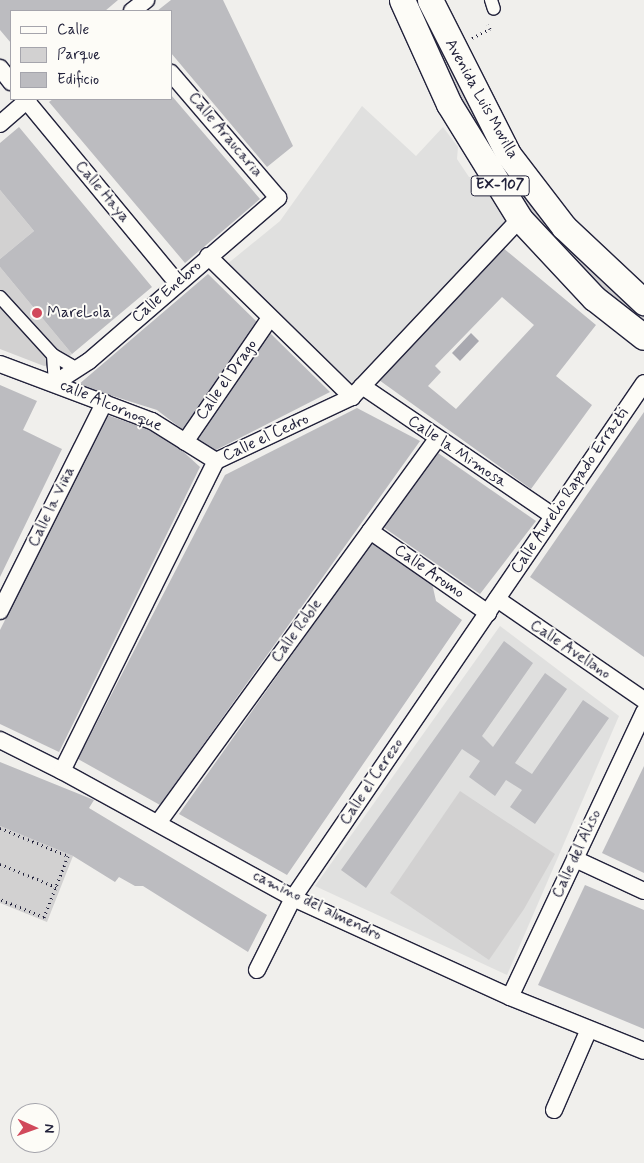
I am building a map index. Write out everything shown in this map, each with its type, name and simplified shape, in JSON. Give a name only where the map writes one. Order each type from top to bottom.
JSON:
[{"type":"main road","name":"Avenida Luis Movilla","points":[[402,0],[449,104],[520,219],[594,298],[644,336]]},
{"type":"main road","name":"Avenida Luis Movilla","points":[[430,0],[508,154],[564,227],[644,302]]},
{"type":"street","points":[[133,10],[146,0]]},
{"type":"street","points":[[0,68],[10,81]]},
{"type":"street","name":"Calle Araucaria","points":[[172,74],[278,198]]},
{"type":"street","points":[[0,124],[26,100]]},
{"type":"street","name":"Calle Haya","points":[[28,100],[177,283]]},
{"type":"street","name":"Calle Enebro","points":[[55,383],[77,369],[278,198]]},
{"type":"street","name":"Calle el Cedro","points":[[62,771],[216,461],[357,392],[520,219]]},
{"type":"street","name":"Calle la Mimosa","points":[[208,256],[270,318],[357,392],[437,439],[553,516]]},
{"type":"street","points":[[0,297],[53,355],[77,369]]},
{"type":"street","name":"Calle el Drago","points":[[184,442],[270,318]]},
{"type":"street","points":[[53,355],[55,383]]},
{"type":"street","name":"calle Alcornoque","points":[[0,364],[55,383],[152,421],[216,461]]},
{"type":"street","name":"Calle Aurelio Rapado Errazti","points":[[492,606],[644,383]]},
{"type":"street","name":"Calle la Viña","points":[[0,611],[104,403]]},
{"type":"street","name":"Calle Roble","points":[[158,823],[437,439]]},
{"type":"street","name":"Calle Aromo","points":[[370,531],[492,606]]},
{"type":"street","name":"Calle Avellano","points":[[492,606],[644,700]]},
{"type":"street","name":"Calle el Cerezo","points":[[257,970],[293,898],[492,606]]},
{"type":"street","name":"Calle del Aliso","points":[[510,997],[644,712]]},
{"type":"street","name":"camino del almendro","points":[[0,740],[62,771],[293,898],[510,997],[644,1050]]},
{"type":"street","points":[[575,859],[644,891]]},
{"type":"street","points":[[554,1110],[589,1029]]},
{"type":"path","points":[[467,40],[490,29],[490,8]]},
{"type":"path","points":[[0,828],[68,856],[44,917],[0,899]]},
{"type":"path","points":[[0,864],[56,887]]},
{"type":"shaded area","points":[[362,106],[416,156],[443,127],[458,147],[457,159],[469,177],[477,177],[506,221],[353,385],[226,265],[280,221]]},
{"type":"shaded area","points":[[471,333],[479,341],[460,361],[452,353]]},
{"type":"shaded area","points":[[500,626],[619,716],[507,975],[315,886]]},
{"type":"green space","points":[[408,0],[418,0],[485,132],[625,300],[644,314],[644,329],[614,304],[541,228],[483,148]]},
{"type":"green space","points":[[0,190],[34,231],[0,259]]},
{"type":"green space","points":[[0,267],[72,354],[62,363],[44,366],[0,349]]},
{"type":"green space","points":[[460,791],[555,854],[524,909],[489,960],[390,893]]},
{"type":"green space","points":[[0,826],[73,856],[47,922],[0,903]]},
{"type":"building","points":[[0,0],[118,0],[106,10],[10,10],[10,42],[0,30]]},
{"type":"building","points":[[171,0],[223,0],[293,146],[267,167],[172,54],[172,10],[158,10]]},
{"type":"building","points":[[172,96],[260,199],[185,263],[49,102],[52,100],[172,100]]},
{"type":"building","points":[[19,127],[152,287],[72,354],[0,267],[0,259],[34,231],[0,190],[0,143]]},
{"type":"building","points":[[502,247],[596,325],[556,376],[592,405],[531,489],[379,380]],"holes":[[[502,297],[534,325],[456,409],[428,386],[441,372],[435,366]]]},
{"type":"building","points":[[208,274],[257,322],[183,430],[157,410],[78,385]]},
{"type":"building","points":[[269,332],[330,392],[214,451],[195,437]]},
{"type":"building","points":[[0,385],[37,401],[23,430],[62,449],[0,577]]},
{"type":"building","points":[[357,408],[420,441],[160,805],[78,759],[225,475]]},
{"type":"building","points":[[644,412],[644,657],[530,577]]},
{"type":"building","points":[[107,415],[165,435],[200,467],[59,752],[0,724],[0,630]]},
{"type":"building","points":[[438,453],[536,521],[480,594],[383,527]]},
{"type":"building","points":[[372,542],[432,583],[436,601],[462,620],[287,875],[179,814]]},
{"type":"building","points":[[504,641],[533,663],[482,736],[493,747],[545,673],[567,689],[515,763],[532,774],[583,700],[609,718],[535,824],[510,807],[522,790],[506,780],[495,796],[469,777],[480,761],[462,749],[366,888],[341,870]]},
{"type":"building","points":[[0,762],[94,800],[89,808],[267,915],[248,952],[143,886],[135,886],[119,877],[115,882],[73,856],[0,826]]},
{"type":"building","points":[[644,766],[644,873],[602,853]]},
{"type":"building","points":[[585,885],[644,910],[644,1029],[538,985]]},
{"type":"place","name":"MareLola","points":[[37,313]]}]
